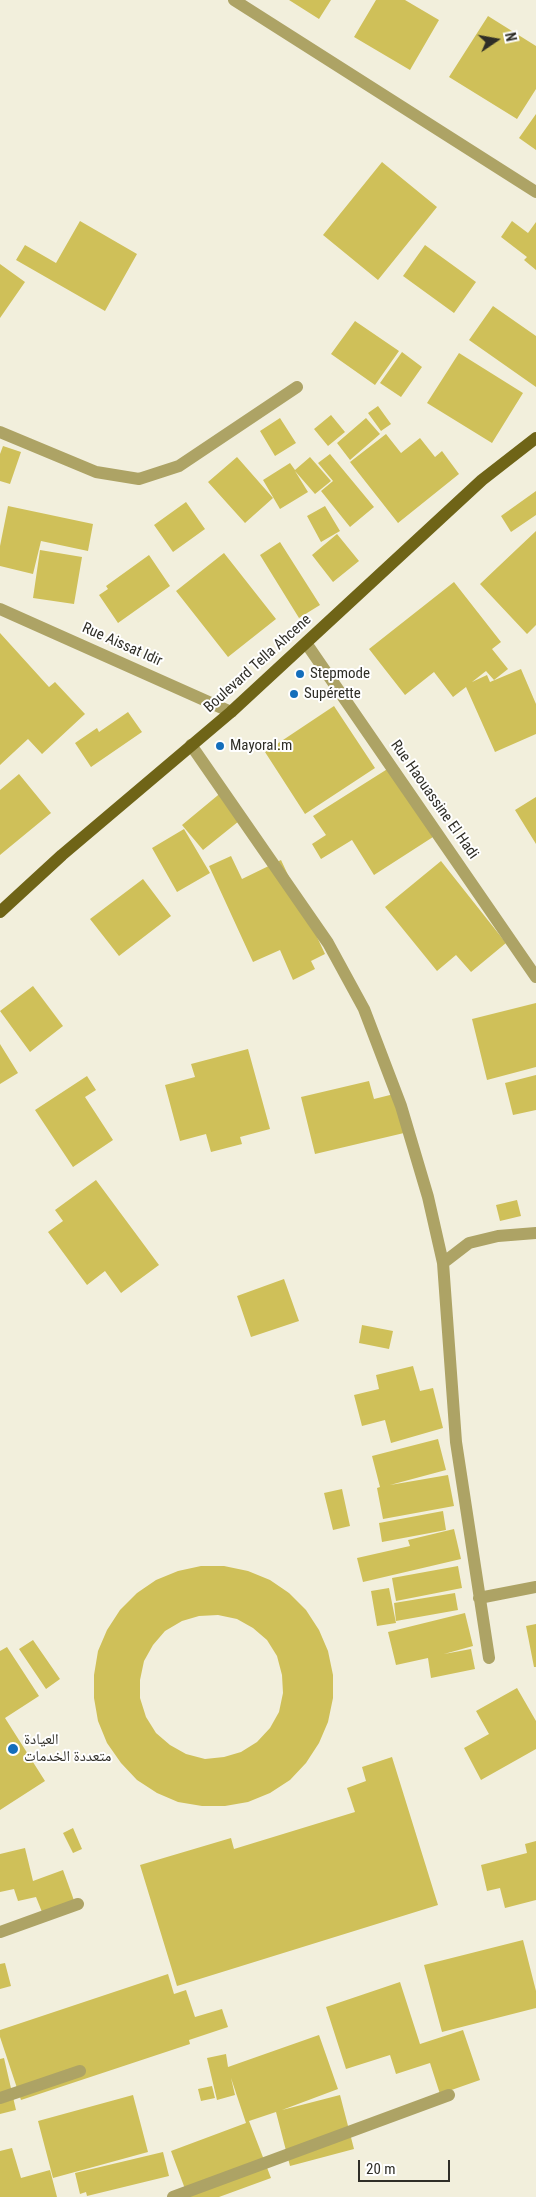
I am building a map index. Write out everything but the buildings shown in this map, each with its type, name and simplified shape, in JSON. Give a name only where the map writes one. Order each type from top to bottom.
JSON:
[{"type":"main road","name":"Boulevard Tella Ahcene","points":[[0,912],[62,855],[231,712],[482,480],[536,438]]},
{"type":"street","points":[[234,0],[536,192]]},
{"type":"street","points":[[0,432],[96,472],[139,479],[179,466],[297,387]]},
{"type":"street","name":"Rue Aissat Idir","points":[[0,609],[231,712]]},
{"type":"street","name":"Rue Haouassine El Hadi","points":[[306,642],[536,977]]},
{"type":"street","points":[[191,745],[328,943],[364,1009],[401,1106],[428,1197],[443,1263],[456,1442],[489,1658]]},
{"type":"street","points":[[443,1263],[470,1243],[498,1236],[536,1234]]},
{"type":"street","points":[[479,1598],[536,1587]]},
{"type":"street","points":[[0,1932],[78,1904]]},
{"type":"street","points":[[0,2098],[80,2070]]},
{"type":"street","points":[[173,2197],[449,2095]]},
{"type":"place","name":"Stepmode","points":[[300,674]]},
{"type":"place","name":"Supérette","points":[[294,694]]},
{"type":"place","name":"Mayoral.m","points":[[220,746]]},
{"type":"place","name":"العيادة متعددة الخدمات","points":[[13,1749]]}]
